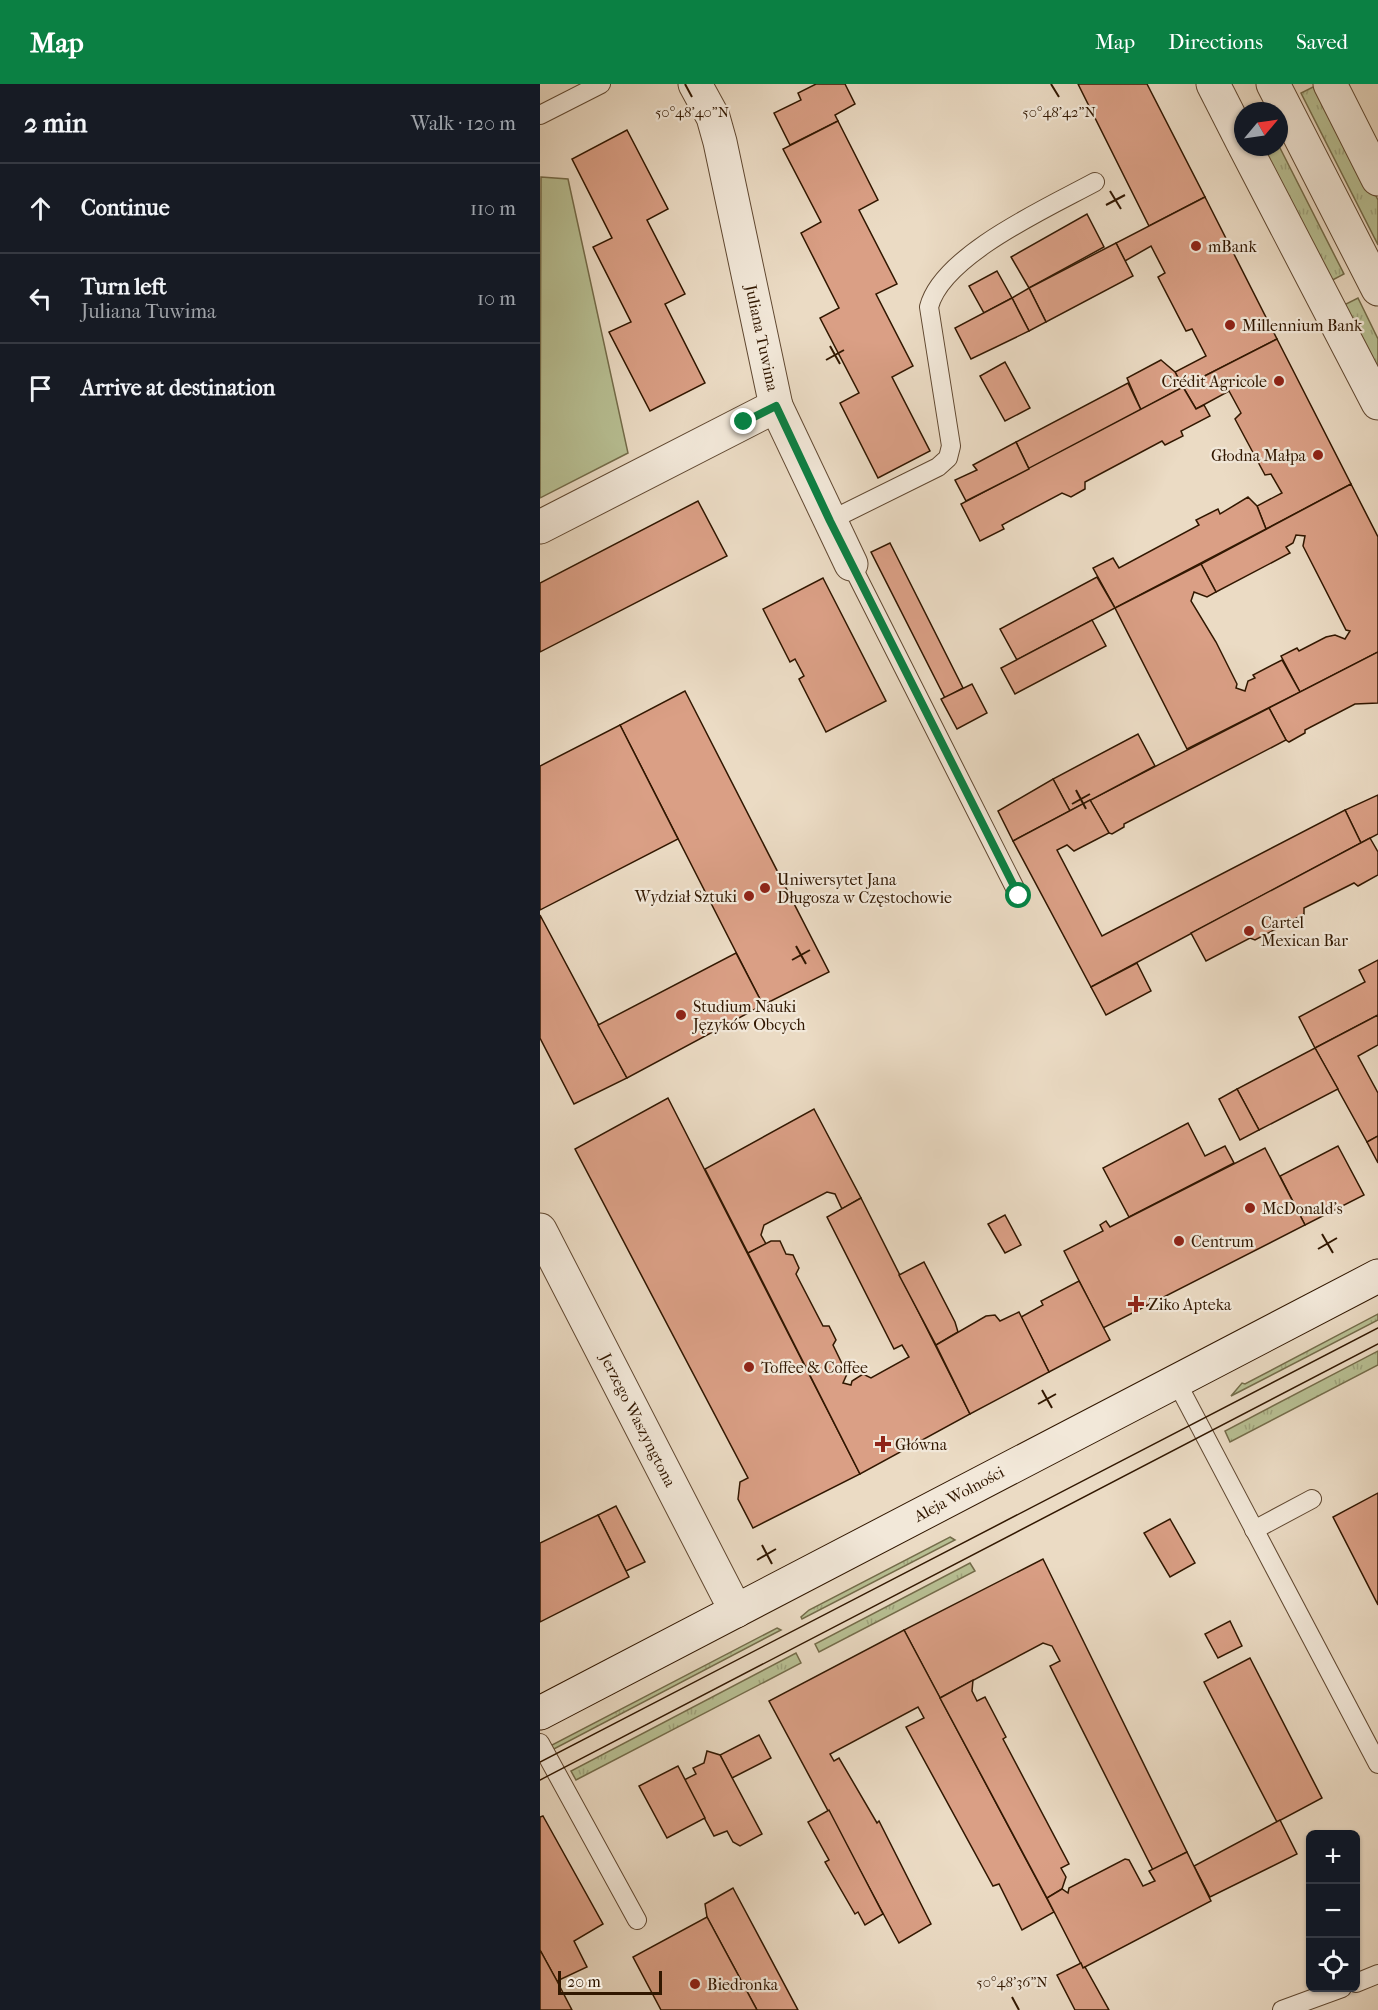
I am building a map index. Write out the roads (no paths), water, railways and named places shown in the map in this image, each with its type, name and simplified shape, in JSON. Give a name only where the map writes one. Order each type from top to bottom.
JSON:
[{"type":"street","name":"Juliana Tuwima","points":[[540,527],[776,406],[720,142],[713,117],[695,84]]},
{"type":"street","points":[[1213,84],[1234,125]]},
{"type":"street","points":[[1273,84],[1378,289]]},
{"type":"street","points":[[1330,84],[1378,179]]},
{"type":"street","points":[[1250,156],[1378,403]]},
{"type":"street","points":[[776,406],[851,564]]},
{"type":"street","name":"Jerzego Waszyngtona","points":[[540,1230],[736,1611]]},
{"type":"street","name":"Aleja Wolności","points":[[540,1713],[1378,1276]]},
{"type":"lane","points":[[540,115],[601,84]]},
{"type":"lane","points":[[830,521],[938,468],[948,458],[951,446],[929,307],[932,293],[941,281],[990,240],[1095,182]]},
{"type":"lane","points":[[851,564],[1019,896]]},
{"type":"lane","points":[[1176,1381],[1378,1764]]},
{"type":"lane","points":[[1254,1530],[1312,1499]]},
{"type":"lane","points":[[540,1743],[637,1920]]},
{"type":"lane","points":[[1360,1981],[1378,1974]]},
{"type":"lane","points":[[1282,2010],[1331,1992]]},
{"type":"tram line","points":[[540,1762],[1378,1328]]},
{"type":"tram line","points":[[540,1780],[1378,1344]]},
{"type":"place","name":"mBank","points":[[1196,246]]},
{"type":"place","name":"Millennium Bank","points":[[1230,325]]},
{"type":"place","name":"Crédit Agricole","points":[[1279,381]]},
{"type":"place","name":"Głodna Małpa","points":[[1318,455]]},
{"type":"place","name":"Uniwersytet Jana Długosza w Częstochowie","points":[[765,888]]},
{"type":"place","name":"Wydział Sztuki","points":[[749,896]]},
{"type":"place","name":"Cartel Mexican Bar","points":[[1249,931]]},
{"type":"place","name":"Studium Nauki Języków Obcych","points":[[681,1015]]},
{"type":"place","name":"McDonald's","points":[[1250,1208]]},
{"type":"place","name":"Centrum","points":[[1179,1241]]},
{"type":"place","name":"Ziko Apteka","points":[[1136,1304]]},
{"type":"place","name":"Toffee & Coffee","points":[[749,1367]]},
{"type":"place","name":"Główna","points":[[883,1444]]},
{"type":"place","name":"Biedronka","points":[[695,1984]]}]
